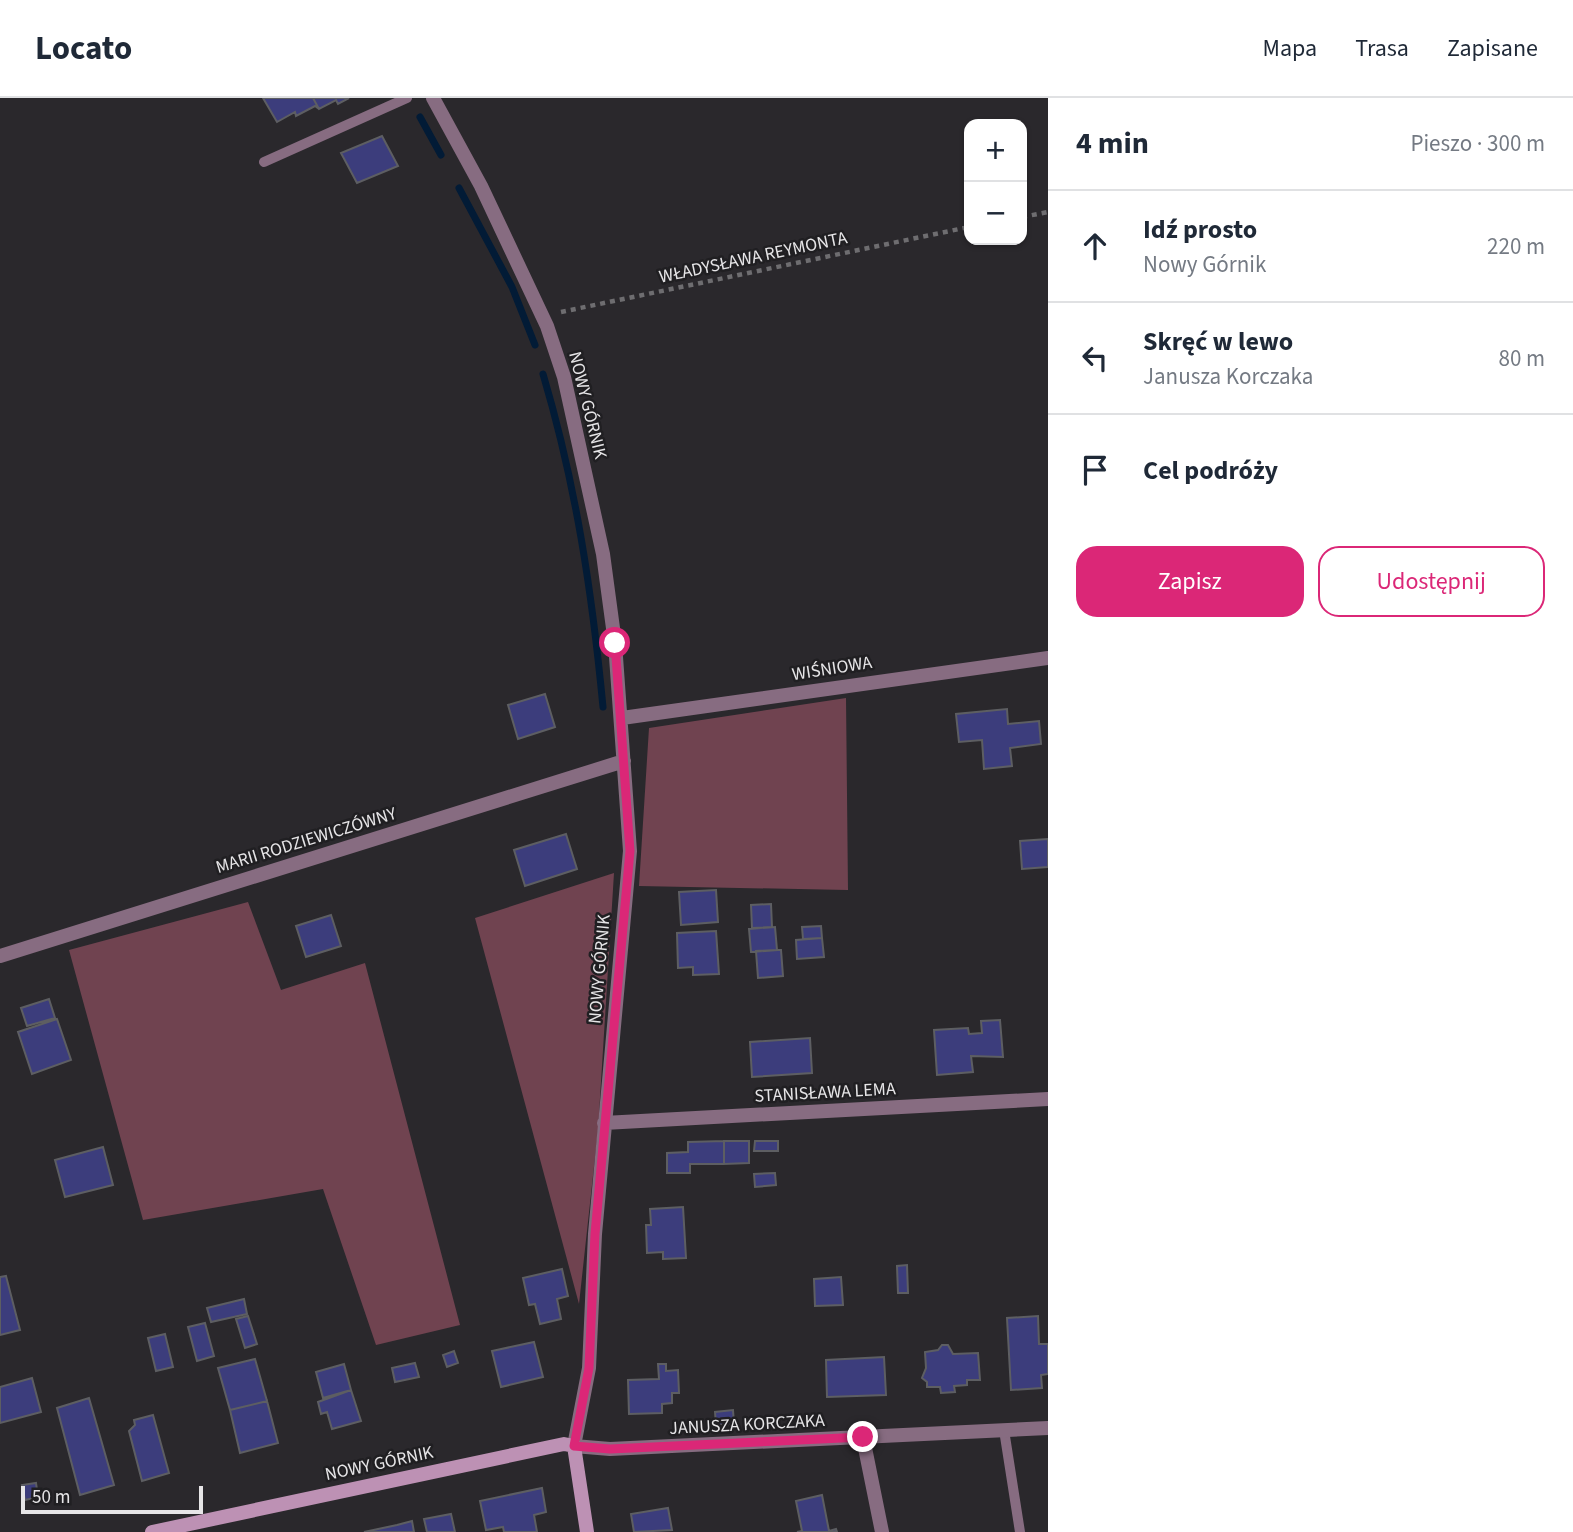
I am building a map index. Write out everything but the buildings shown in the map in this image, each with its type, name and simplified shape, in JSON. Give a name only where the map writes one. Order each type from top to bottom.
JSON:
[{"type":"street","name":"NOWY GÓRNIK","points":[[152,1532],[555,1445],[574,1446],[589,1368],[604,1123],[630,851],[622,718],[603,554],[564,377],[543,316],[481,186],[433,98]]},
{"type":"street","name":"WIŚNIOWA","points":[[622,718],[1048,658]]},
{"type":"street","name":"MARII RODZIEWICZÓWNY","points":[[0,956],[625,761]]},
{"type":"street","name":"STANISŁAWA LEMA","points":[[604,1123],[1048,1099]]},
{"type":"street","name":"JANUSZA KORCZAKA","points":[[574,1446],[610,1449],[1048,1428]]},
{"type":"street","points":[[863,1437],[882,1532]]},
{"type":"street","points":[[574,1446],[587,1532]]},
{"type":"lane","points":[[264,162],[407,98]]},
{"type":"lane","points":[[1004,1430],[1020,1532]]},
{"type":"path","points":[[1027,216],[1048,212]]},
{"type":"path","name":"WŁADYSŁAWA REYMONTA","points":[[543,316],[964,228]]},
{"type":"shaded area","points":[[846,698],[848,890],[639,886],[649,728]]},
{"type":"shaded area","points":[[614,873],[598,1130],[579,1304],[475,918]]},
{"type":"shaded area","points":[[248,902],[281,990],[365,963],[460,1325],[376,1345],[323,1189],[143,1220],[69,950]]},
{"type":"waterway","points":[[420,117],[441,155]]},
{"type":"waterway","points":[[459,188],[512,287],[535,345]]},
{"type":"waterway","points":[[543,374],[574,498],[594,622],[603,707]]},
{"type":"route","points":[[615,643],[630,851],[595,1234],[589,1368],[574,1446],[610,1449],[863,1437]]}]
